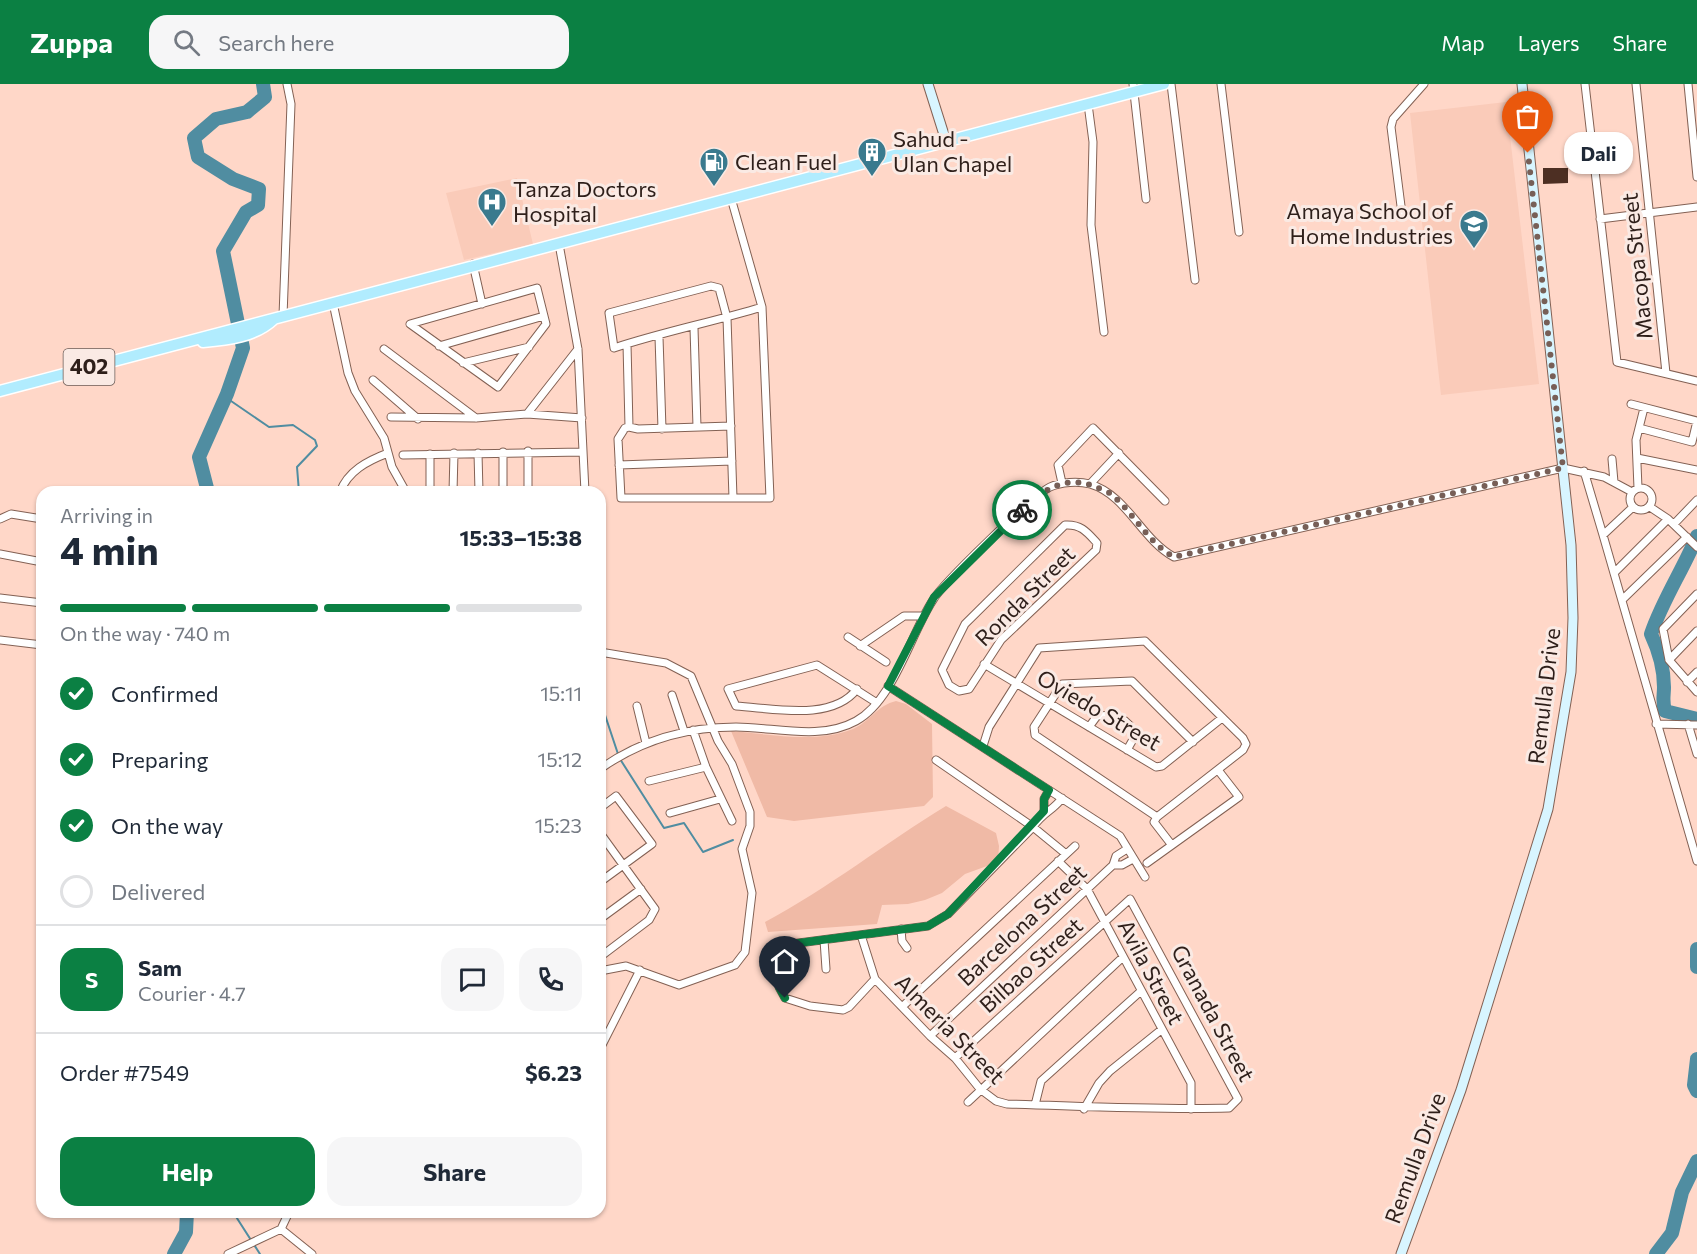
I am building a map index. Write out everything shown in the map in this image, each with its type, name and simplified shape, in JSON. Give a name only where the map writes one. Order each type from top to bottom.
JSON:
[{"type":"main road","points":[[928,84],[946,141]]},
{"type":"main road","name":"402","points":[[0,391],[221,334],[473,264],[559,244],[1088,104],[1134,88],[1164,84]]},
{"type":"main road","name":"Remulla Drive","points":[[1401,1254],[1461,1090],[1548,809],[1571,672],[1571,556],[1522,84]]},
{"type":"street","points":[[280,316],[291,104],[287,84]]},
{"type":"street","points":[[1171,84],[1195,280]]},
{"type":"street","points":[[1221,84],[1239,232]]},
{"type":"street","points":[[1402,214],[1391,127],[1393,119],[1424,84]]},
{"type":"street","points":[[1585,84],[1617,362],[1697,381]]},
{"type":"street","name":"Macopa Street","points":[[1636,84],[1666,373]]},
{"type":"street","points":[[1688,84],[1697,177]]},
{"type":"street","points":[[1134,88],[1146,199]]},
{"type":"street","points":[[1088,104],[1093,142],[1091,225],[1104,332]]},
{"type":"street","points":[[731,198],[762,307],[770,498],[621,498],[618,439],[625,428],[731,426]]},
{"type":"street","points":[[1600,219],[1697,207]]},
{"type":"street","points":[[559,244],[578,349],[585,486]]},
{"type":"street","points":[[473,264],[482,304]]},
{"type":"street","points":[[733,498],[727,318],[719,288],[716,286],[609,313],[614,348],[694,328],[727,318],[762,307]]},
{"type":"street","points":[[537,288],[544,316],[546,324],[498,387],[410,324],[537,288]]},
{"type":"street","points":[[333,303],[348,373],[360,400],[384,438],[394,473],[402,486]]},
{"type":"street","points":[[439,346],[544,316]]},
{"type":"street","points":[[694,328],[697,427]]},
{"type":"street","points":[[659,337],[662,429]]},
{"type":"street","points":[[627,344],[629,427]]},
{"type":"street","points":[[463,363],[528,347]]},
{"type":"street","points":[[384,349],[476,418]]},
{"type":"street","points":[[527,414],[578,349]]},
{"type":"street","points":[[373,380],[418,419]]},
{"type":"street","points":[[1631,404],[1697,421],[1692,442],[1639,428]]},
{"type":"street","points":[[1644,408],[1639,428],[1635,490],[1630,502],[1633,507],[1643,510],[1650,507]]},
{"type":"street","points":[[391,417],[476,418],[527,414],[582,418]]},
{"type":"street","points":[[1062,483],[1058,465],[1093,428],[1165,501]]},
{"type":"street","points":[[403,455],[528,451],[584,452]]},
{"type":"street","points":[[528,451],[528,486]]},
{"type":"street","points":[[503,452],[503,486]]},
{"type":"street","points":[[342,486],[354,470],[388,453]]},
{"type":"street","points":[[453,486],[454,453]]},
{"type":"street","points":[[478,453],[478,486]]},
{"type":"street","points":[[1090,484],[1119,453]]},
{"type":"street","points":[[430,454],[430,486]]},
{"type":"street","points":[[1637,458],[1697,470]]},
{"type":"street","points":[[1612,459],[1614,482]]},
{"type":"street","points":[[619,465],[732,461]]},
{"type":"street","points":[[606,765],[627,750],[684,731],[712,728],[831,730],[857,720],[878,703],[934,597],[1038,495],[1062,483],[1090,484],[1111,493],[1162,550],[1174,557],[1563,468],[1584,471],[1635,490],[1651,493],[1650,507]]},
{"type":"street","points":[[1584,471],[1697,861]]},
{"type":"street","points":[[1614,573],[1697,500]]},
{"type":"street","points":[[1603,535],[1633,507]]},
{"type":"street","points":[[1622,600],[1693,543],[1671,521],[1650,507]]},
{"type":"street","points":[[0,519],[11,514],[36,518]]},
{"type":"street","name":"Ronda Street","points":[[1065,525],[1085,529],[1097,543],[1096,550],[1001,640],[984,663],[969,689],[959,691],[944,679],[942,670],[965,624],[1065,525]]},
{"type":"street","points":[[0,554],[36,561]]},
{"type":"street","points":[[1697,594],[1663,629],[1669,660],[1697,692]]},
{"type":"street","points":[[0,598],[36,602]]},
{"type":"street","points":[[860,646],[904,616],[923,616]]},
{"type":"street","points":[[1669,660],[1697,632]]},
{"type":"street","points":[[848,638],[886,662]]},
{"type":"street","points":[[0,640],[36,644]]},
{"type":"street","points":[[983,746],[989,727],[1039,648],[1145,641],[1243,738],[1245,744],[1243,750],[1157,817],[1154,822],[1171,844]]},
{"type":"street","points":[[606,653],[652,659],[681,669],[691,676],[712,728],[732,764],[750,812],[750,826],[742,849],[752,892],[745,952],[735,965],[688,984],[679,985],[626,966],[606,971]]},
{"type":"street","name":"Oviedo Street","points":[[984,663],[1156,767],[1162,766],[1222,718]]},
{"type":"street","points":[[857,689],[844,702],[818,710],[736,706],[728,689],[817,665],[857,689],[878,703]]},
{"type":"street","points":[[1687,682],[1697,672]]},
{"type":"street","points":[[1157,817],[1035,735],[1034,727],[1062,684],[1132,681],[1192,742]]},
{"type":"street","points":[[888,686],[1120,836],[1145,877]]},
{"type":"street","points":[[672,695],[684,731]]},
{"type":"street","points":[[637,706],[646,743]]},
{"type":"street","points":[[1089,727],[1097,716],[1121,717],[1132,726],[1135,736],[1127,750]]},
{"type":"street","points":[[1656,724],[1697,724]]},
{"type":"street","points":[[1688,724],[1697,754]]},
{"type":"street","points":[[974,740],[989,727]]},
{"type":"street","points":[[693,730],[706,767],[732,821]]},
{"type":"street","points":[[936,760],[1033,826],[1066,854]]},
{"type":"street","points":[[649,781],[706,767]]},
{"type":"street","points":[[1147,863],[1239,797],[1218,770]]},
{"type":"street","points":[[1044,811],[1044,799],[1049,790]]},
{"type":"street","points":[[606,804],[616,796],[652,844],[606,878]]},
{"type":"street","points":[[875,980],[849,1007],[843,1010],[810,1006],[785,998],[779,987],[791,944],[928,926],[948,914],[1033,826],[1044,811],[1056,807],[1062,798]]},
{"type":"street","points":[[670,813],[720,799]]},
{"type":"street","points":[[606,846],[624,865],[654,906],[652,917],[606,952]]},
{"type":"street","points":[[903,1006],[1075,846]]},
{"type":"street","name":"Barcelona Street","points":[[930,1036],[1113,865],[1116,856],[1127,849]]},
{"type":"street","name":"Barcelona Street","points":[[1113,865],[1122,865],[1133,859]]},
{"type":"street","name":"Avila Street","points":[[1058,861],[1087,889],[1191,1083],[1191,1109]]},
{"type":"street","points":[[606,915],[641,889]]},
{"type":"street","name":"Bilbao Street","points":[[956,1058],[1130,899]]},
{"type":"street","name":"Granada Street","points":[[1130,899],[1238,1094],[1237,1103],[1229,1108],[1191,1109]]},
{"type":"street","points":[[901,929],[902,940],[907,948]]},
{"type":"street","name":"Almeria Street","points":[[861,935],[875,980],[930,1036],[956,1058],[980,1089],[996,1101],[1007,1104],[1084,1109],[1191,1109]]},
{"type":"street","points":[[824,940],[826,969]]},
{"type":"street","points":[[968,1102],[1123,957]]},
{"type":"street","points":[[606,1037],[640,970]]},
{"type":"street","points":[[1035,1105],[1041,1081],[1141,991]]},
{"type":"street","points":[[1084,1109],[1099,1083],[1110,1071],[1161,1030]]},
{"type":"street","points":[[228,1254],[280,1230],[286,1218]]},
{"type":"street","points":[[280,1230],[308,1247],[312,1254]]},
{"type":"shaded area","name":"Amaya School of Home Industries","points":[[1506,102],[1539,384],[1441,395],[1410,113]]},
{"type":"shaded area","name":"Tanza Doctors Hospital","points":[[517,178],[533,244],[464,260],[446,193]]},
{"type":"shaded area","points":[[896,701],[906,704],[932,724],[933,797],[924,806],[794,821],[767,817],[731,731],[793,737],[839,734],[859,726],[884,706]]},
{"type":"shaded area","points":[[946,806],[996,833],[999,846],[998,862],[965,874],[942,893],[925,900],[908,904],[882,905],[877,924],[768,932],[765,922],[812,895]]},
{"type":"building","points":[[1543,168],[1568,168],[1568,183],[1543,184]]},
{"type":"waterway","points":[[206,486],[199,457],[227,394],[243,348],[223,251],[246,212],[258,205],[259,189],[233,179],[198,157],[194,138],[216,119],[247,112],[265,97],[263,84]]},
{"type":"waterway","points":[[229,388],[231,401],[269,427],[293,425],[315,440],[317,446],[297,467],[299,486]]},
{"type":"waterway","points":[[1697,536],[1651,634],[1662,666],[1665,711],[1697,719]]},
{"type":"waterway","points":[[606,718],[618,754]]},
{"type":"waterway","points":[[620,759],[664,828],[684,823],[703,852],[733,840]]},
{"type":"waterway","points":[[1697,949],[1697,967]]},
{"type":"waterway","points":[[1697,1059],[1694,1085],[1697,1091]]},
{"type":"waterway","points":[[1656,1254],[1672,1233],[1682,1192],[1697,1161]]},
{"type":"waterway","points":[[174,1254],[186,1232],[187,1218]]},
{"type":"waterway","points":[[237,1218],[260,1254]]},
{"type":"way so far","points":[[1022,510],[1049,487],[1062,483],[1090,484],[1111,493],[1162,550],[1174,557],[1563,468],[1528,153]]},
{"type":"place","name":"Dali","points":[[1528,153]]},
{"type":"place","name":"Sahud - Ulan Chapel","points":[[872,178]]},
{"type":"place","name":"Clean Fuel","points":[[714,188]]},
{"type":"place","name":"Tanza Doctors Hospital","points":[[492,228]]},
{"type":"place","name":"Amaya School of Home Industries","points":[[1474,250]]},
{"type":"route","points":[[785,998],[780,993],[779,987],[791,944],[928,926],[948,914],[1033,826],[1044,811],[1044,799],[1049,790],[888,686],[934,597],[1022,510]]}]
